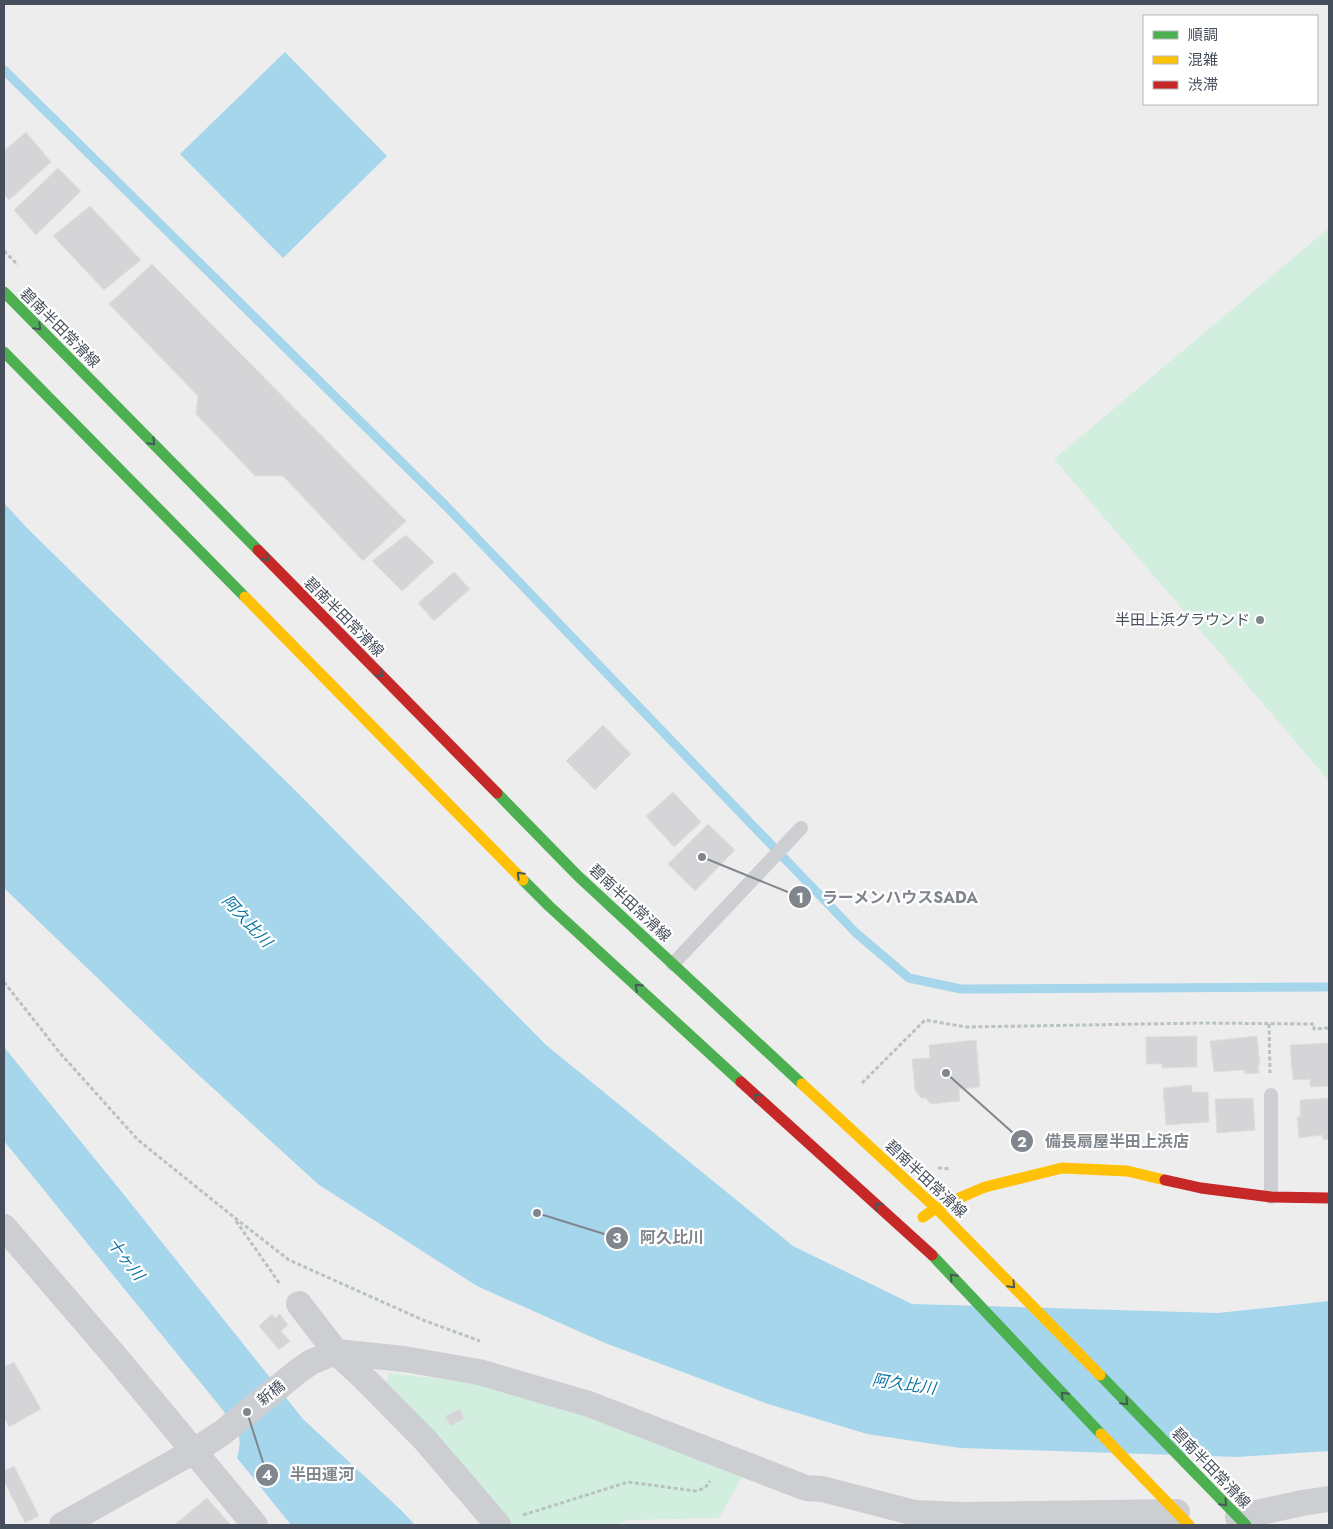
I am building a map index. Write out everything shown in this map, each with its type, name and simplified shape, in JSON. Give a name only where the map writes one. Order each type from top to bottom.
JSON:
[{"type":"main road","name":"碧南半田常滑線","points":[[4,292],[578,876],[936,1208],[1242,1521]]},
{"type":"main road","points":[[4,352],[549,906],[855,1187],[927,1250],[1183,1519]]},
{"type":"main road","points":[[904,1229],[936,1208],[985,1187],[1062,1168],[1127,1171],[1201,1188],[1271,1197],[1329,1198]]},
{"type":"street","points":[[4,1227],[114,1354],[255,1525]]},
{"type":"street","points":[[299,1304],[336,1352],[508,1523]]},
{"type":"street","points":[[336,1352],[404,1359],[479,1372],[590,1404],[806,1488],[822,1489],[915,1513],[960,1520],[1183,1519]]},
{"type":"street","name":"新橋","points":[[62,1525],[194,1451],[222,1432],[311,1362],[336,1352]]},
{"type":"street","points":[[1242,1521],[1302,1503],[1329,1499]]},
{"type":"lane","points":[[673,964],[801,828]]},
{"type":"lane","points":[[1271,1095],[1271,1197]]},
{"type":"path","points":[[4,251],[25,272]]},
{"type":"path","points":[[4,982],[60,1053],[138,1140],[289,1260],[423,1320],[488,1344]]},
{"type":"path","points":[[862,1083],[925,1020],[966,1027],[1202,1023],[1314,1024],[1314,1028],[1329,1028]]},
{"type":"path","points":[[1269,1024],[1271,1095]]},
{"type":"path","points":[[932,1163],[939,1169],[956,1168]]},
{"type":"path","points":[[235,1218],[276,1280],[299,1304]]},
{"type":"path","points":[[508,1523],[522,1516],[628,1482],[695,1491],[704,1488],[710,1481],[720,1455]]},
{"type":"green space","name":"半田上浜グラウンド","points":[[1329,228],[1329,781],[1054,459]]},
{"type":"green space","points":[[389,1373],[473,1383],[589,1414],[745,1472],[719,1518],[629,1520],[614,1525],[513,1525],[386,1383]]},
{"type":"water","points":[[285,52],[387,156],[283,258],[180,154]]},
{"type":"water","points":[[4,503],[28,529],[301,796],[546,1045],[793,1246],[912,1304],[1218,1313],[1329,1301],[1329,1451],[1237,1457],[960,1448],[867,1434],[768,1404],[605,1343],[477,1286],[319,1185],[193,1070],[4,888]]},
{"type":"water","name":"十ヶ川","points":[[4,1047],[303,1419],[415,1525],[291,1525],[237,1458],[240,1442],[235,1426],[4,1141]]},
{"type":"building","points":[[26,132],[51,162],[9,200],[4,194],[4,151]]},
{"type":"building","points":[[58,168],[81,191],[36,235],[14,210]]},
{"type":"building","points":[[90,206],[141,260],[104,290],[53,236]]},
{"type":"building","points":[[152,264],[406,521],[363,561],[283,476],[255,476],[196,414],[198,396],[109,304]]},
{"type":"building","points":[[406,535],[434,562],[402,591],[372,561]]},
{"type":"building","points":[[454,572],[470,589],[434,621],[418,603]]},
{"type":"building","points":[[603,725],[631,754],[595,790],[566,761]]},
{"type":"building","points":[[673,792],[701,822],[674,847],[646,816]]},
{"type":"building","points":[[708,824],[735,850],[695,891],[668,864]]},
{"type":"building","points":[[1197,1036],[1197,1067],[1162,1068],[1162,1064],[1146,1064],[1146,1037]]},
{"type":"building","points":[[1257,1036],[1259,1073],[1245,1074],[1244,1070],[1214,1072],[1210,1041]]},
{"type":"building","points":[[976,1040],[980,1087],[959,1089],[960,1101],[931,1104],[926,1098],[921,1098],[915,1090],[912,1059],[930,1058],[929,1045]]},
{"type":"building","points":[[1329,1043],[1329,1086],[1310,1087],[1310,1079],[1293,1080],[1290,1045]]},
{"type":"building","points":[[1192,1085],[1192,1092],[1208,1092],[1209,1122],[1166,1125],[1163,1088]]},
{"type":"building","points":[[1253,1098],[1255,1130],[1217,1133],[1215,1099]]},
{"type":"building","points":[[1329,1098],[1329,1139],[1323,1140],[1322,1135],[1299,1138],[1297,1117],[1300,1117],[1300,1100]]},
{"type":"building","points":[[272,1314],[275,1318],[280,1314],[288,1325],[281,1331],[290,1341],[279,1350],[259,1326]]},
{"type":"building","points":[[14,1362],[41,1409],[9,1427],[4,1417],[4,1367]]},
{"type":"building","points":[[460,1409],[464,1419],[450,1426],[445,1416]]},
{"type":"building","points":[[14,1466],[39,1516],[25,1523],[4,1481],[4,1471]]},
{"type":"building","points":[[207,1498],[231,1525],[174,1525]]},
{"type":"waterway","points":[[4,70],[445,505],[856,933],[909,978],[961,989],[1329,987]]},
{"type":"traffic: fast","points":[[4,292],[258,550]]},
{"type":"traffic: fast","points":[[4,352],[245,597]]},
{"type":"traffic: fast","points":[[497,793],[578,876],[802,1084]]},
{"type":"traffic: fast","points":[[523,880],[741,1082]]},
{"type":"traffic: fast","points":[[932,1255],[1101,1434]]},
{"type":"traffic: fast","points":[[1100,1375],[1246,1525]]},
{"type":"traffic: slow","points":[[245,597],[523,880]]},
{"type":"traffic: slow","points":[[802,1084],[936,1208],[1100,1375]]},
{"type":"traffic: slow","points":[[923,1217],[936,1208],[985,1187],[1062,1168],[1127,1171],[1165,1180]]},
{"type":"traffic: slow","points":[[1101,1434],[1189,1525]]},
{"type":"traffic: jam","points":[[258,550],[497,793]]},
{"type":"traffic: jam","points":[[741,1082],[932,1255]]},
{"type":"traffic: jam","points":[[1165,1180],[1201,1188],[1271,1197],[1329,1198]]},
{"type":"place","name":"半田上浜グラウンド","points":[[1260,620]]},
{"type":"place","name":"ラーメンハウスSADA","points":[[702,857]]},
{"type":"place","name":"備長扇屋半田上浜店","points":[[946,1073]]},
{"type":"place","name":"阿久比川","points":[[537,1213]]},
{"type":"place","name":"半田運河","points":[[247,1412]]}]
